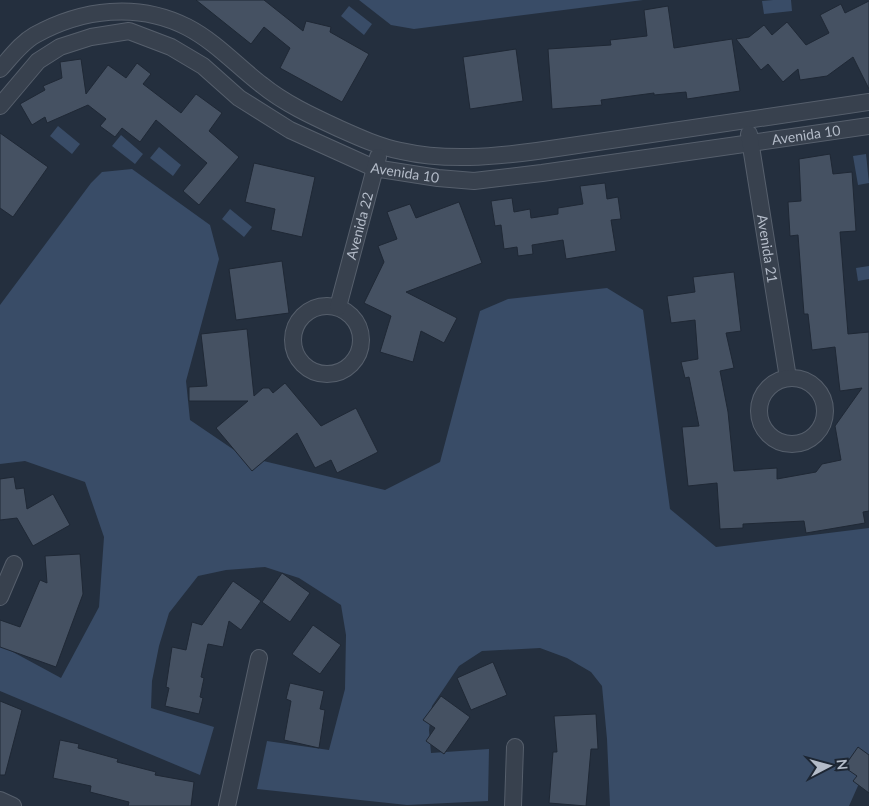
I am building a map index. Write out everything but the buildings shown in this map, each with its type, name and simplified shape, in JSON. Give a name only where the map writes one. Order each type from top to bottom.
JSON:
[{"type":"street","name":"Avenida 10","points":[[0,69],[21,45],[34,35],[90,13],[120,11],[149,14],[187,27],[231,56],[262,85],[296,107],[337,128],[402,152],[450,157],[501,156],[869,102]]},
{"type":"street","name":"Avenida 10","points":[[0,106],[38,61],[60,47],[91,37],[129,31],[171,47],[203,66],[240,98],[290,130],[374,168],[438,178],[474,181],[751,144],[869,126]]},
{"type":"street","name":"Avenida 21","points":[[746,120],[788,378]]},
{"type":"street","name":"Avenida 22","points":[[338,307],[381,145]]},
{"type":"street","points":[[325,305],[338,307],[350,314],[359,324],[362,338],[360,351],[354,363],[343,371],[330,375],[316,373],[305,366],[296,356],[293,343],[294,329],[301,317],[312,309],[325,305]]},
{"type":"street","points":[[788,378],[801,379],[812,385],[821,395],[825,408],[824,420],[818,432],[808,440],[796,444],[783,443],[771,437],[763,428],[759,415],[760,402],[766,390],[776,382],[788,378]]},
{"type":"street","points":[[0,597],[14,564]]},
{"type":"street","points":[[227,806],[259,658]]},
{"type":"street","points":[[513,806],[515,748]]},
{"type":"street","points":[[0,800],[13,806]]},
{"type":"water","points":[[359,0],[643,0],[414,29],[391,25]]},
{"type":"water","points":[[791,0],[792,11],[764,14],[762,1]]},
{"type":"water","points":[[349,6],[372,24],[364,35],[341,16]]},
{"type":"water","points":[[58,126],[80,144],[72,154],[50,136]]},
{"type":"water","points":[[121,135],[143,154],[135,164],[112,146]]},
{"type":"water","points":[[159,147],[181,165],[173,176],[150,158]]},
{"type":"water","points":[[866,154],[869,183],[858,185],[853,156]]},
{"type":"water","points":[[132,169],[210,225],[219,259],[186,381],[190,420],[243,456],[385,490],[440,462],[480,311],[508,299],[607,288],[643,310],[670,509],[716,547],[869,528],[869,761],[849,806],[610,806],[602,686],[591,672],[567,658],[540,648],[482,651],[459,666],[432,706],[429,730],[431,753],[489,749],[488,801],[407,805],[257,789],[267,741],[329,750],[345,689],[346,635],[341,605],[299,578],[265,567],[226,570],[198,576],[169,613],[159,646],[152,681],[151,708],[214,727],[200,775],[0,691],[0,645],[61,678],[99,607],[104,537],[85,482],[25,461],[0,464],[0,305],[91,183],[102,172]]},
{"type":"water","points":[[230,209],[252,227],[244,237],[222,219]]},
{"type":"water","points":[[869,266],[869,279],[858,281],[856,268]]}]
